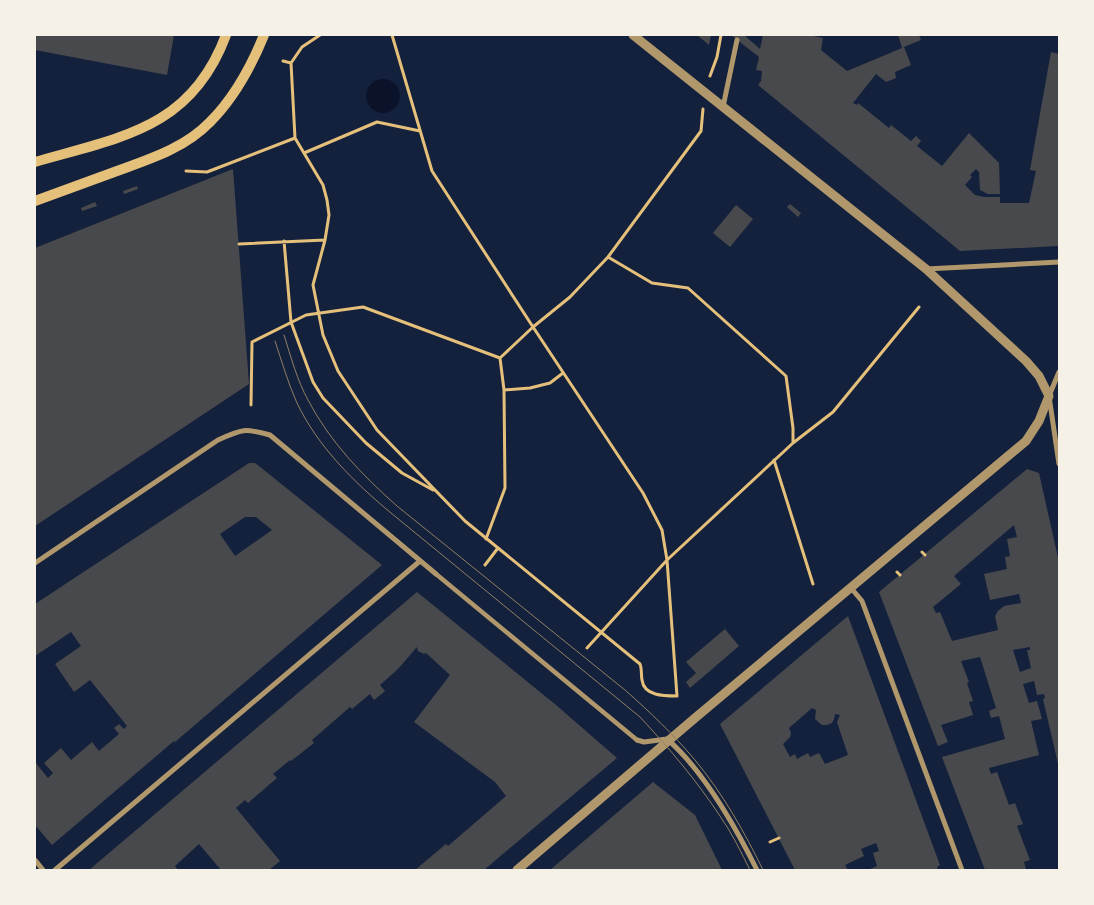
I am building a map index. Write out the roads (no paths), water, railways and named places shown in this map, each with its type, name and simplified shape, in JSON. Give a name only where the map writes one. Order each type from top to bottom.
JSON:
[{"type":"main road","points":[[35,162],[115,139],[154,124],[184,102],[206,78],[226,35]]},
{"type":"main road","points":[[35,201],[160,155],[186,141],[210,123],[237,90],[254,59],[264,35]]},
{"type":"street","points":[[633,35],[926,270],[1026,361],[1039,376],[1049,396],[1059,464]]},
{"type":"street","points":[[723,107],[737,40]]},
{"type":"street","points":[[926,270],[1059,262]]},
{"type":"street","points":[[517,870],[1026,442],[1039,421],[1059,372]]},
{"type":"street","points":[[1049,396],[1059,397]]},
{"type":"street","points":[[35,563],[218,440],[235,432],[250,430],[270,435],[637,740],[644,742],[666,739],[669,741],[715,796],[739,835],[757,870]]},
{"type":"street","points":[[56,870],[420,561]]},
{"type":"street","points":[[851,588],[862,601],[962,870]]},
{"type":"street","points":[[35,860],[43,870]]},
{"type":"water","points":[[383,79],[390,80],[395,84],[399,89],[399,103],[395,108],[390,112],[383,113],[376,112],[371,108],[367,103],[366,96],[367,89],[371,84],[376,80]]},
{"type":"tram line","points":[[284,335],[297,376],[308,400],[326,430],[348,457],[397,506],[625,690],[662,724],[695,760],[724,799],[763,870]]},
{"type":"tram line","points":[[275,341],[297,403],[315,434],[338,463],[391,513],[640,717],[702,790],[724,822],[750,870]]}]
